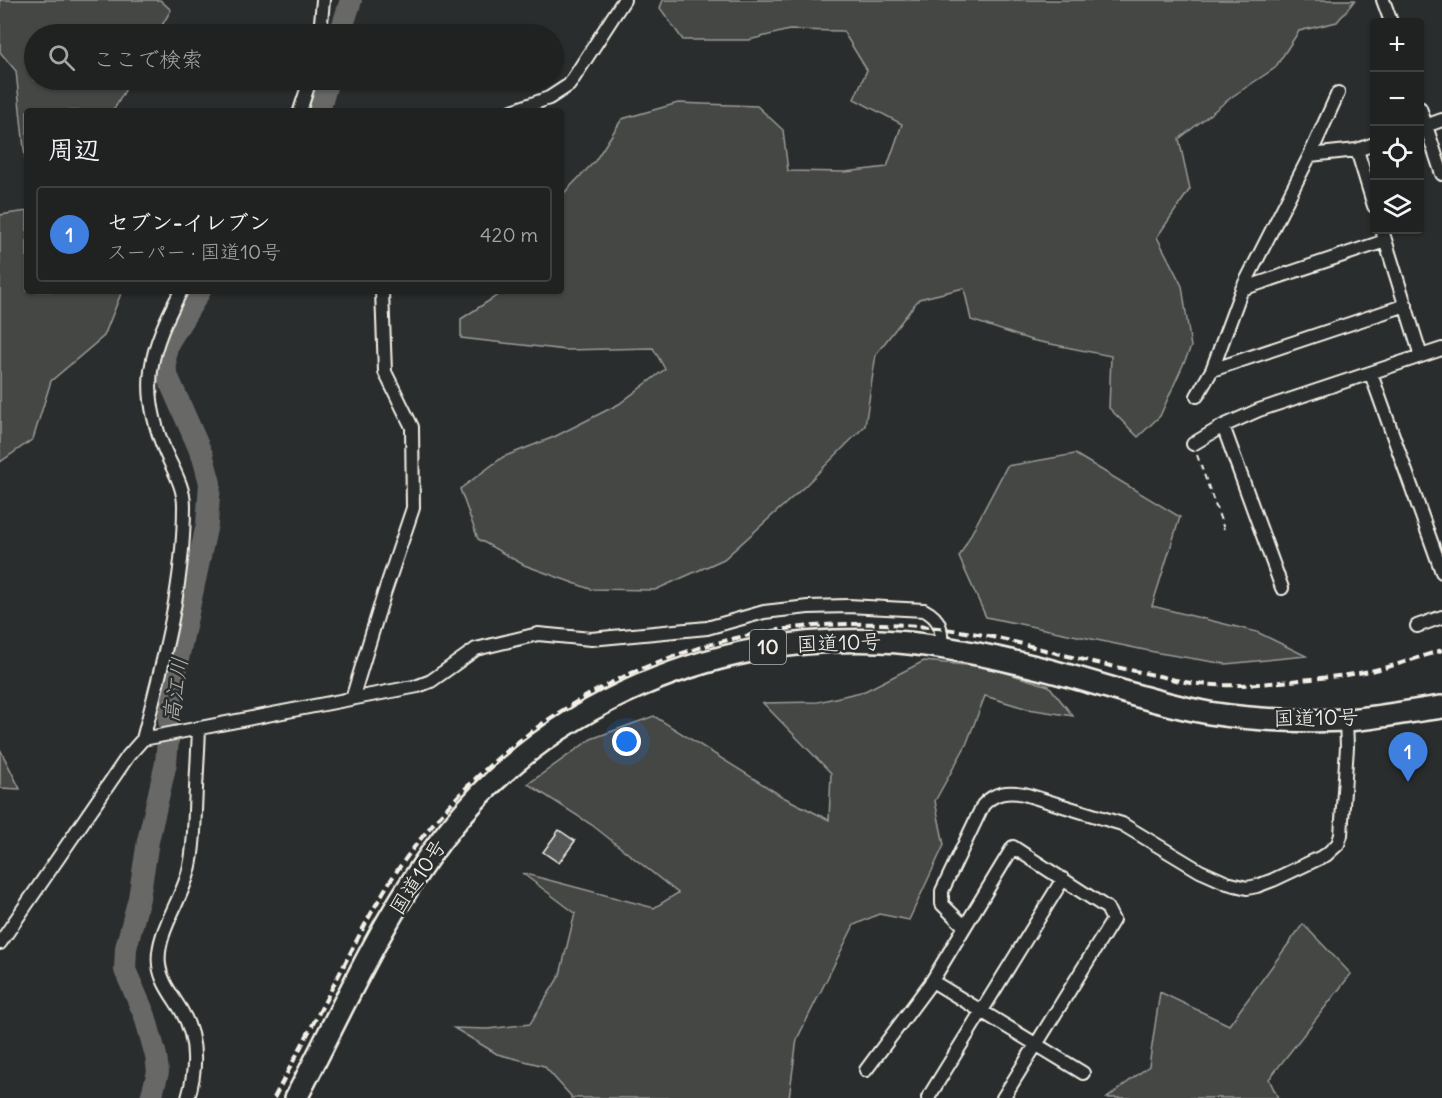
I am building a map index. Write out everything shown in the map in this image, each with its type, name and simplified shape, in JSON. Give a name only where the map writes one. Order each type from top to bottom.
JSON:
[{"type":"highway","name":"国道10号","points":[[296,1098],[380,937],[425,863],[450,829],[477,799],[553,733],[588,711],[636,687],[689,667],[778,645],[838,641],[888,641],[941,647],[1024,664],[1177,706],[1271,720],[1346,720],[1442,707]]},
{"type":"street","points":[[321,24],[323,0]]},
{"type":"street","points":[[564,88],[624,0]]},
{"type":"street","points":[[1383,0],[1389,18]]},
{"type":"street","points":[[301,108],[307,90]]},
{"type":"street","points":[[521,108],[549,98],[561,90]]},
{"type":"street","points":[[1197,396],[1212,370],[1242,289],[1310,155],[1338,93]]},
{"type":"street","points":[[1424,127],[1442,120]]},
{"type":"street","points":[[1424,129],[1442,174]]},
{"type":"street","points":[[1310,155],[1357,150],[1370,145]]},
{"type":"street","points":[[1357,150],[1370,193]]},
{"type":"street","points":[[1242,289],[1384,235],[1421,356]]},
{"type":"street","points":[[0,943],[128,756],[143,739],[176,599],[184,505],[181,484],[165,451],[149,391],[152,359],[162,326],[179,294]]},
{"type":"street","points":[[352,699],[413,508],[412,428],[385,372],[382,294]]},
{"type":"street","points":[[1212,370],[1406,305]]},
{"type":"street","points":[[1193,444],[1223,426],[1290,399],[1442,349]]},
{"type":"street","points":[[1371,374],[1442,572]]},
{"type":"street","points":[[1223,426],[1282,588]]},
{"type":"street","points":[[143,739],[424,684],[476,649],[532,635],[544,634],[591,639],[707,628],[764,612],[808,607],[848,606],[924,610],[941,625],[941,647]]},
{"type":"street","points":[[1417,626],[1442,617]]},
{"type":"street","points":[[964,926],[942,904],[942,891],[983,805],[994,796],[1007,792],[1024,794],[1122,824],[1200,871],[1237,886],[1257,886],[1326,855],[1334,850],[1341,835],[1347,747],[1346,720]]},
{"type":"street","points":[[188,1098],[195,1060],[193,1042],[188,1024],[164,983],[158,962],[161,940],[185,885],[193,851],[199,728]]},
{"type":"street","points":[[866,1070],[932,981],[1012,848],[1107,908],[1113,920],[1003,1098]]},
{"type":"street","points":[[928,1098],[1063,879]]},
{"type":"street","points":[[932,981],[1083,1073]]},
{"type":"path","points":[[1193,444],[1224,528]]},
{"type":"shaded area","points":[[0,0],[160,0],[171,10],[163,24],[24,24],[24,90],[125,90],[115,108],[24,108],[24,148],[16,71],[0,52]]},
{"type":"shaded area","points":[[663,0],[1355,0],[1337,22],[1299,31],[1275,68],[1233,96],[1179,139],[1190,189],[1157,237],[1182,286],[1191,347],[1160,416],[1138,437],[1109,408],[1111,356],[1031,340],[971,320],[964,288],[919,299],[876,354],[865,426],[804,487],[724,559],[655,590],[590,589],[524,565],[478,539],[460,489],[503,457],[554,437],[619,404],[665,369],[653,348],[566,350],[461,338],[461,319],[498,294],[564,294],[564,193],[595,161],[622,119],[678,103],[757,106],[783,130],[788,171],[845,172],[887,167],[902,124],[854,99],[867,70],[843,31],[789,30],[749,40],[683,40],[660,8]]},
{"type":"shaded area","points":[[24,211],[24,294],[121,294],[104,336],[51,381],[33,439],[0,462],[0,215]]},
{"type":"shaded area","points":[[1075,454],[1180,517],[1152,606],[1257,632],[1306,656],[1226,664],[1159,653],[986,617],[959,557],[1007,466]]},
{"type":"shaded area","points":[[924,661],[986,667],[1049,686],[1073,716],[1028,709],[985,696],[966,745],[935,801],[944,845],[909,920],[879,914],[854,925],[797,1039],[789,1098],[571,1098],[544,1066],[497,1054],[454,1028],[488,1029],[530,1024],[560,975],[575,913],[522,873],[654,908],[678,893],[592,825],[528,784],[591,739],[654,716],[783,797],[829,820],[831,773],[763,703],[818,702],[865,691]]},
{"type":"shaded area","points":[[0,749],[20,789],[0,788]]},
{"type":"shaded area","points":[[1303,924],[1351,974],[1269,1079],[1278,1098],[1107,1098],[1149,1066],[1160,992],[1229,1025]]},
{"type":"building","points":[[559,830],[575,841],[559,863],[543,852]]},
{"type":"waterway","name":"高江川","points":[[343,24],[351,0]]},
{"type":"waterway","name":"高江川","points":[[320,108],[325,90]]},
{"type":"waterway","name":"高江川","points":[[151,1098],[158,1072],[156,1056],[145,1016],[125,970],[126,948],[139,898],[148,841],[166,763],[170,735],[169,717],[178,659],[207,524],[210,483],[203,457],[166,373],[165,355],[168,343],[198,294]]},
{"type":"railway","points":[[274,1098],[388,884],[406,858],[461,793],[523,738],[590,694],[663,660],[740,637],[821,625],[903,625],[988,636],[1184,682],[1211,685],[1257,684],[1354,674],[1392,666],[1442,650]]},
{"type":"place","name":"セブン-イレブン","points":[[1408,782]]}]
